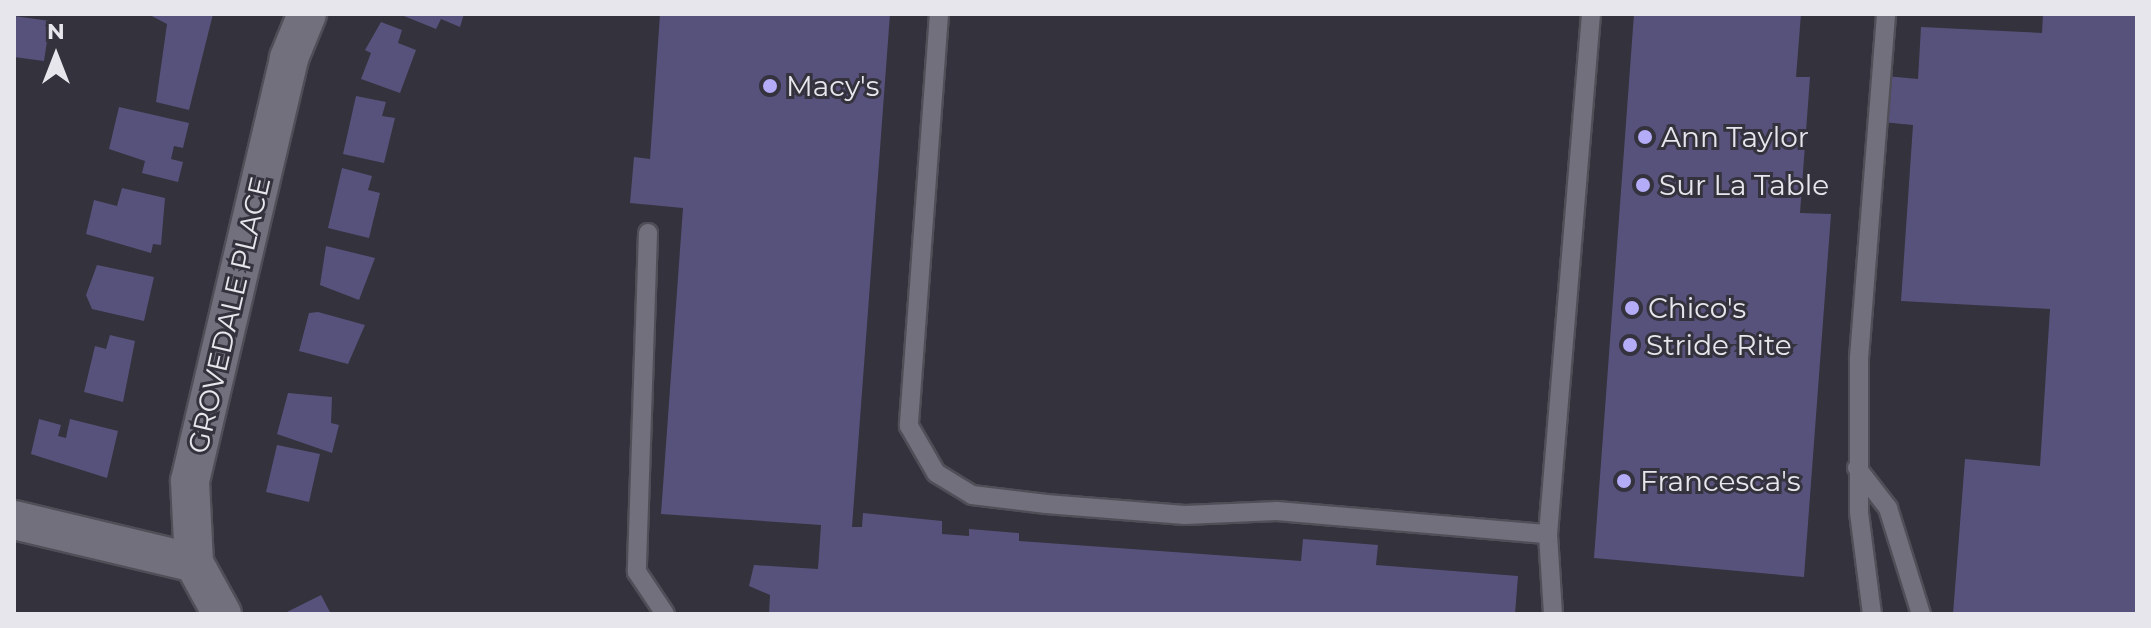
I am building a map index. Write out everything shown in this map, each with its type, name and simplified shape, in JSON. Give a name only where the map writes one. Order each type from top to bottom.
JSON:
[{"type":"street","name":"GROVEDALE PLACE","points":[[222,614],[194,563],[190,481],[289,58],[307,14]]},
{"type":"street","points":[[14,520],[194,563]]},
{"type":"lane","points":[[939,14],[909,426],[936,473],[972,495],[1046,504],[1185,515],[1277,511],[1548,534]]},
{"type":"lane","points":[[1553,614],[1548,534],[1591,14]]},
{"type":"lane","points":[[1872,614],[1857,468],[1886,14]]},
{"type":"lane","points":[[648,233],[637,572],[665,614]]},
{"type":"lane","points":[[1857,468],[1888,508],[1921,614]]},
{"type":"building","points":[[148,14],[213,14],[189,110],[156,102],[167,24]]},
{"type":"building","points":[[399,14],[464,14],[460,27],[441,19],[436,29]]},
{"type":"building","points":[[660,14],[890,14],[852,527],[862,527],[863,513],[942,521],[942,534],[969,536],[969,529],[1019,533],[1019,541],[1301,561],[1303,539],[1378,545],[1376,565],[1518,576],[1515,614],[769,614],[770,595],[749,586],[754,565],[818,569],[821,525],[661,514],[683,208],[630,203],[634,157],[650,159]]},
{"type":"building","points":[[1634,14],[1801,14],[1796,77],[1810,77],[1800,213],[1831,214],[1804,577],[1594,558]]},
{"type":"building","points":[[2043,14],[2137,14],[2137,614],[1953,614],[1965,459],[2040,466],[2050,309],[1901,301],[1913,125],[1882,122],[1886,76],[1918,79],[1921,27],[2042,33]]},
{"type":"building","points":[[14,16],[50,21],[44,61],[14,57]]},
{"type":"building","points":[[381,22],[402,30],[398,43],[416,50],[400,93],[361,79],[371,53],[365,50]]},
{"type":"building","points":[[356,96],[386,102],[382,116],[395,118],[384,163],[343,154]]},
{"type":"building","points":[[119,107],[189,123],[183,148],[174,146],[171,159],[183,162],[178,182],[142,173],[145,161],[109,149]]},
{"type":"building","points":[[342,168],[372,176],[368,190],[380,193],[369,238],[328,228]]},
{"type":"building","points":[[122,188],[165,198],[161,245],[153,244],[151,253],[86,234],[94,200],[117,206]]},
{"type":"building","points":[[326,246],[375,258],[359,300],[320,285]]},
{"type":"building","points":[[97,265],[154,277],[144,321],[92,309],[86,295]]},
{"type":"building","points":[[318,312],[365,325],[348,364],[299,351],[309,313]]},
{"type":"building","points":[[110,335],[135,341],[123,402],[84,392],[95,346],[106,349]]},
{"type":"building","points":[[288,393],[332,397],[331,423],[339,425],[332,453],[277,434]]},
{"type":"building","points":[[39,419],[61,425],[58,436],[66,438],[70,419],[118,431],[107,478],[31,454]]},
{"type":"building","points":[[277,445],[320,454],[309,502],[266,492]]},
{"type":"building","points":[[321,595],[331,614],[283,614]]},
{"type":"place","name":"Macy's","points":[[770,86]]},
{"type":"place","name":"Ann Taylor","points":[[1645,137]]},
{"type":"place","name":"Sur La Table","points":[[1643,185]]},
{"type":"place","name":"Chico's","points":[[1632,308]]},
{"type":"place","name":"Stride Rite","points":[[1630,345]]},
{"type":"place","name":"Francesca's","points":[[1624,481]]}]
